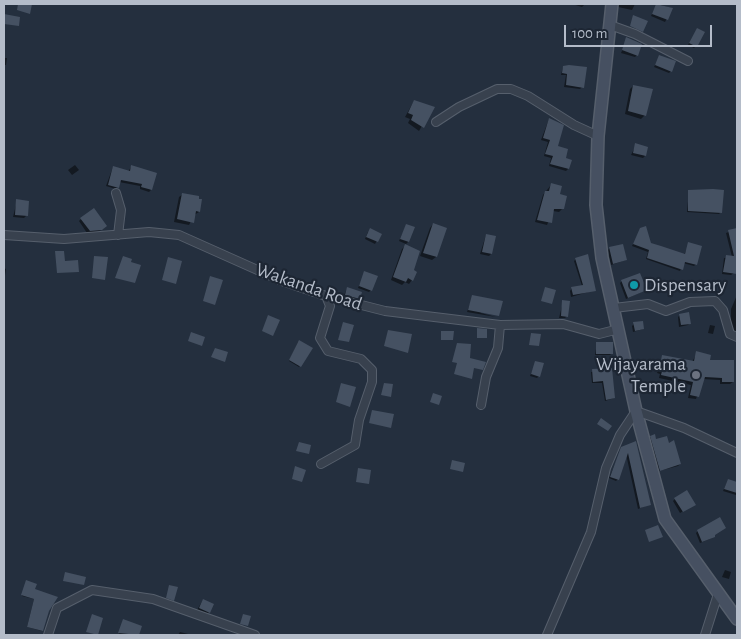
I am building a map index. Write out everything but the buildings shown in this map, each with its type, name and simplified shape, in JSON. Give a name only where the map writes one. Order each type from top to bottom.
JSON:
[{"type":"main road","points":[[612,4],[598,136],[596,205],[602,258],[636,411],[665,519],[737,619]]},
{"type":"street","points":[[610,25],[635,34],[688,61]]},
{"type":"street","points":[[436,122],[459,107],[497,89],[511,89],[528,96],[574,125],[598,136]]},
{"type":"street","points":[[116,193],[121,210],[118,235]]},
{"type":"street","name":"Wakanda Road","points":[[4,235],[64,239],[149,232],[179,235],[282,281],[326,296],[385,311],[500,325],[563,324],[599,334],[619,329]]},
{"type":"street","points":[[321,464],[355,445],[359,420],[372,382],[372,370],[361,359],[328,351],[320,338],[330,306],[326,296]]},
{"type":"street","points":[[614,308],[648,304],[666,311],[690,302],[715,300],[723,310],[730,334],[737,337]]},
{"type":"street","points":[[481,405],[486,377],[498,348],[500,325]]},
{"type":"street","points":[[547,635],[591,532],[606,468],[620,435],[636,411],[684,428],[737,452]]},
{"type":"street","points":[[48,635],[57,608],[92,590],[153,599],[255,635]]},
{"type":"street","points":[[705,635],[718,594]]},
{"type":"place","name":"Dispensary","points":[[634,285]]},
{"type":"place","name":"Wijayarama Temple","points":[[696,375]]}]
